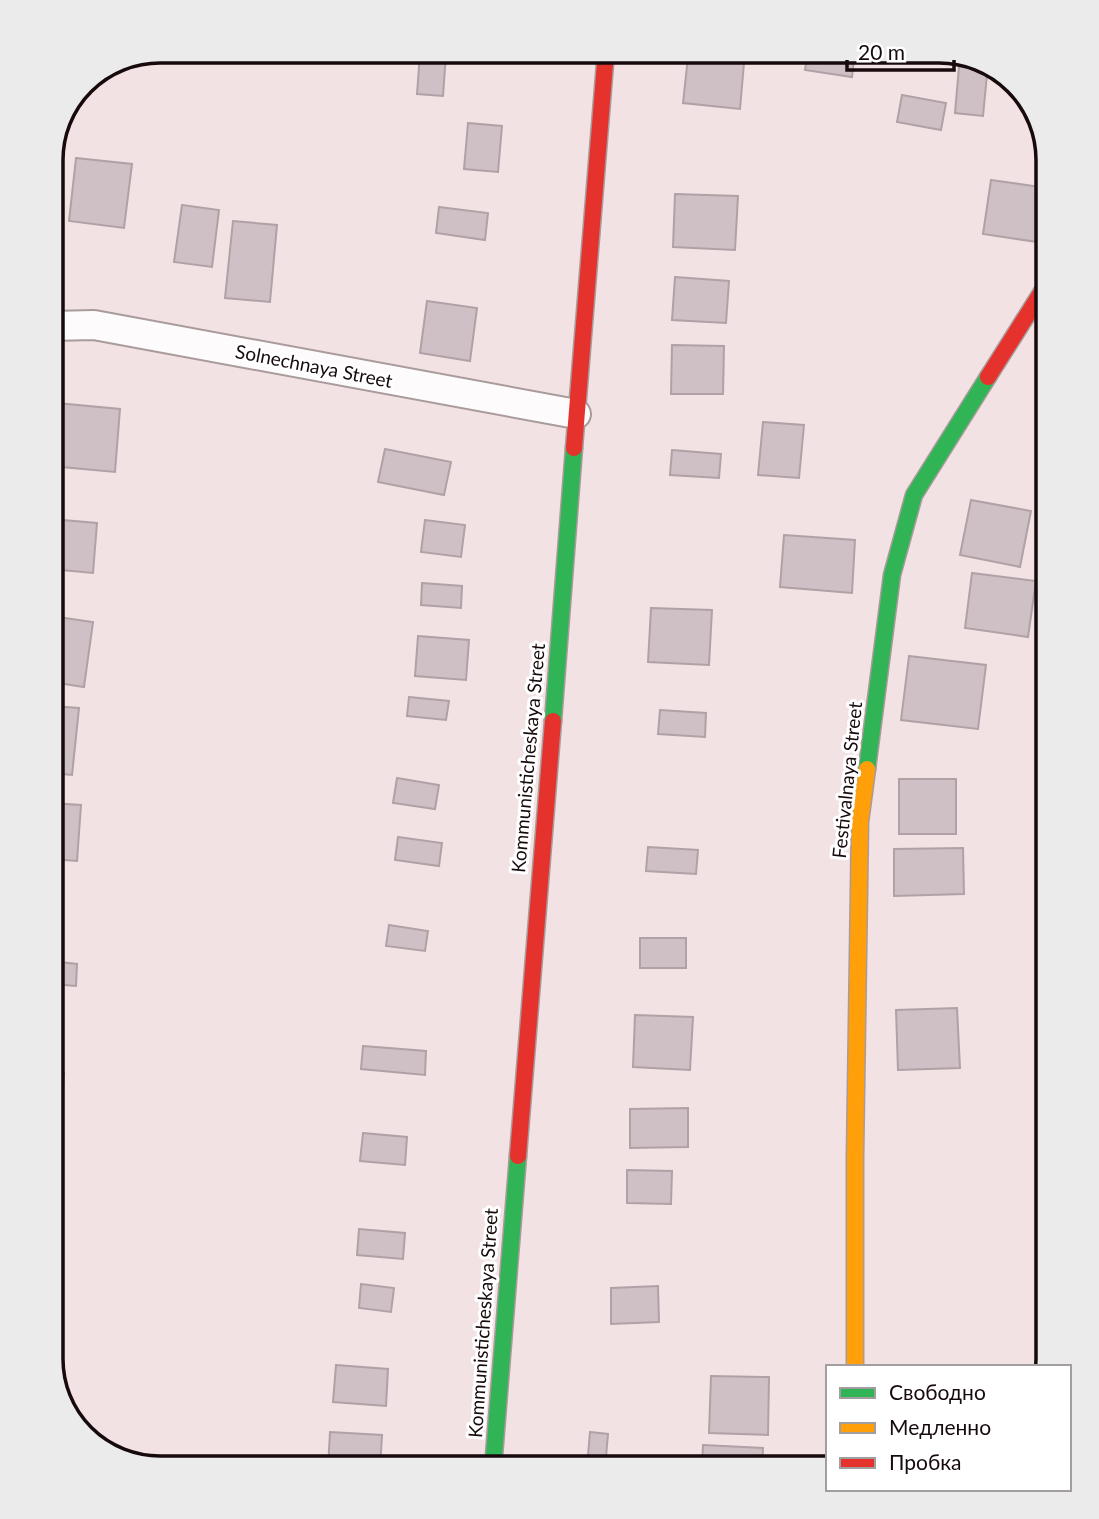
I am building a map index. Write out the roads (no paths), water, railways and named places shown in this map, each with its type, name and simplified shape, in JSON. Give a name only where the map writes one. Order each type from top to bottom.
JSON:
[{"type":"main road","name":"Kommunisticheskaya Street","points":[[494,1456],[605,63]]},
{"type":"main road","name":"Festivalnaya Street","points":[[855,1365],[860,822],[891,575],[914,495],[1036,301]]},
{"type":"street","name":"Solnechnaya Street","points":[[63,326],[94,325],[576,414]]}]
